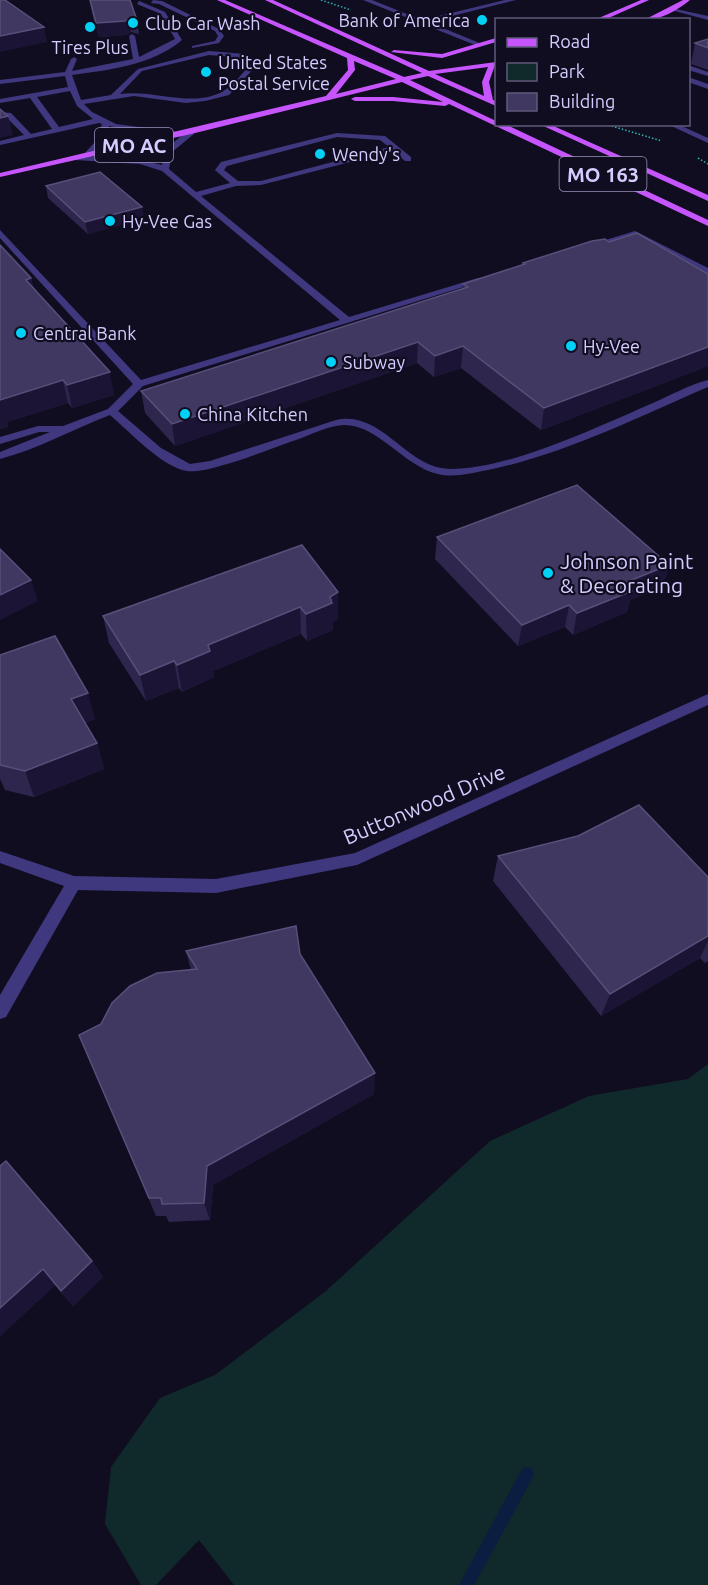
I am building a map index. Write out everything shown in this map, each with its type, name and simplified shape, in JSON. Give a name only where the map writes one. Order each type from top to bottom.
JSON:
[{"type":"main road","name":"MO 163","points":[[220,0],[406,81],[495,123]]},
{"type":"main road","points":[[268,0],[493,103]]},
{"type":"main road","points":[[607,18],[622,15],[646,0]]},
{"type":"main road","points":[[652,18],[687,0]]},
{"type":"main road","points":[[664,4],[672,9]]},
{"type":"main road","points":[[375,50],[442,56],[495,40]]},
{"type":"main road","points":[[328,99],[352,70],[350,57]]},
{"type":"main road","points":[[429,74],[462,60]]},
{"type":"main road","points":[[442,70],[495,65]]},
{"type":"main road","points":[[493,103],[484,86],[485,75],[495,65]]},
{"type":"main road","name":"MO AC","points":[[0,175],[191,132],[429,74]]},
{"type":"main road","points":[[328,99],[434,102],[464,108]]},
{"type":"main road","name":"MO 163","points":[[501,126],[708,224]]},
{"type":"main road","name":"MO 163","points":[[546,126],[708,198]]},
{"type":"street","points":[[366,0],[480,45]]},
{"type":"street","points":[[420,22],[513,0]]},
{"type":"street","points":[[0,82],[99,69],[168,48],[179,40],[163,13],[138,3],[160,2],[217,30],[221,36],[217,42],[187,49]]},
{"type":"street","points":[[672,9],[708,18]]},
{"type":"street","points":[[132,36],[136,59]]},
{"type":"street","points":[[136,59],[146,60],[177,52]]},
{"type":"street","points":[[79,102],[134,94],[186,101],[205,99],[226,93],[257,62],[245,56],[209,53],[140,70],[115,95]]},
{"type":"street","points":[[74,59],[68,73],[79,102],[103,122]]},
{"type":"street","points":[[690,67],[708,74]]},
{"type":"street","points":[[690,80],[708,86]]},
{"type":"street","points":[[0,102],[31,94],[73,88]]},
{"type":"street","points":[[31,94],[57,130]]},
{"type":"street","points":[[0,102],[9,106],[14,112],[4,115]]},
{"type":"street","points":[[4,115],[29,136]]},
{"type":"street","points":[[82,157],[100,142],[103,122]]},
{"type":"street","points":[[0,143],[103,122],[182,134]]},
{"type":"street","points":[[674,126],[708,141]]},
{"type":"street","points":[[692,134],[708,129]]},
{"type":"street","points":[[165,169],[168,151],[191,132]]},
{"type":"street","points":[[237,184],[219,170],[224,164],[337,135],[382,138],[408,159]]},
{"type":"street","points":[[195,195],[237,184],[261,183],[396,148]]},
{"type":"street","points":[[82,157],[126,160],[165,169],[348,321]]},
{"type":"street","points":[[0,232],[139,384]]},
{"type":"street","points":[[578,250],[635,234],[708,272]]},
{"type":"street","points":[[0,456],[51,438],[64,429],[111,411],[139,384],[494,276]]},
{"type":"street","points":[[111,411],[157,450],[189,468],[212,464],[351,420],[370,426],[418,464],[436,471],[456,472],[522,459],[708,383]]},
{"type":"street","points":[[0,441],[38,429],[64,429]]},
{"type":"street","name":"Buttonwood Drive","points":[[0,857],[74,883],[216,885],[357,859],[708,699]]},
{"type":"street","points":[[0,1011],[74,883]]},
{"type":"path","points":[[612,126],[662,141]]},
{"type":"path","points":[[692,154],[708,164]]},
{"type":"green space","points":[[708,1064],[708,1585],[234,1585],[199,1540],[156,1585],[141,1585],[105,1524],[111,1467],[160,1398],[215,1375],[326,1291],[490,1141],[589,1096],[688,1079]]},
{"type":"building","points":[[0,0],[5,0],[44,27],[0,36]]},
{"type":"building","points":[[90,0],[130,0],[137,20],[129,18],[125,21],[96,23]]},
{"type":"building","points":[[708,39],[708,48],[695,43]]},
{"type":"building","points":[[0,109],[8,116],[0,118]]},
{"type":"building","points":[[100,172],[142,207],[85,222],[46,186]]},
{"type":"building","name":"Hy-Vee","points":[[637,233],[708,274],[708,347],[544,408],[463,346],[435,356],[418,342],[172,424],[141,391],[468,287],[463,284],[592,241],[605,239],[609,242]]},
{"type":"building","points":[[0,245],[31,278],[26,280],[110,372],[67,385],[63,380],[0,400]]},
{"type":"building","name":"Johnson Paint & Decorating","points":[[577,485],[669,565],[624,583],[632,591],[577,613],[569,605],[522,625],[437,537]]},
{"type":"building","points":[[302,545],[338,592],[330,597],[332,603],[306,614],[300,607],[208,645],[210,651],[177,665],[174,661],[140,675],[103,616]]},
{"type":"building","points":[[0,549],[31,580],[0,595]]},
{"type":"building","points":[[55,636],[88,693],[71,699],[97,743],[25,771],[0,765],[0,655]]},
{"type":"building","points":[[639,805],[708,877],[708,936],[610,994],[498,856],[578,836]]},
{"type":"building","points":[[296,926],[300,954],[375,1073],[207,1166],[204,1203],[162,1204],[161,1198],[149,1198],[79,1035],[101,1024],[112,1003],[130,986],[157,973],[197,969],[186,951]]},
{"type":"building","points":[[6,1161],[92,1261],[61,1291],[43,1269],[0,1308],[0,1166]]},
{"type":"waterway","points":[[466,1585],[527,1474]]},
{"type":"place","name":"Bank of America","points":[[482,20]]},
{"type":"place","name":"Club Car Wash","points":[[133,23]]},
{"type":"place","name":"Tires Plus","points":[[90,27]]},
{"type":"place","name":"United States Postal Service","points":[[206,72]]},
{"type":"place","name":"Wendy's","points":[[320,154]]},
{"type":"place","name":"Hy-Vee Gas","points":[[110,221]]},
{"type":"place","name":"Central Bank","points":[[21,333]]},
{"type":"place","name":"Hy-Vee","points":[[571,346]]},
{"type":"place","name":"Subway","points":[[331,362]]},
{"type":"place","name":"China Kitchen","points":[[185,414]]},
{"type":"place","name":"Johnson Paint & Decorating","points":[[548,573]]}]
